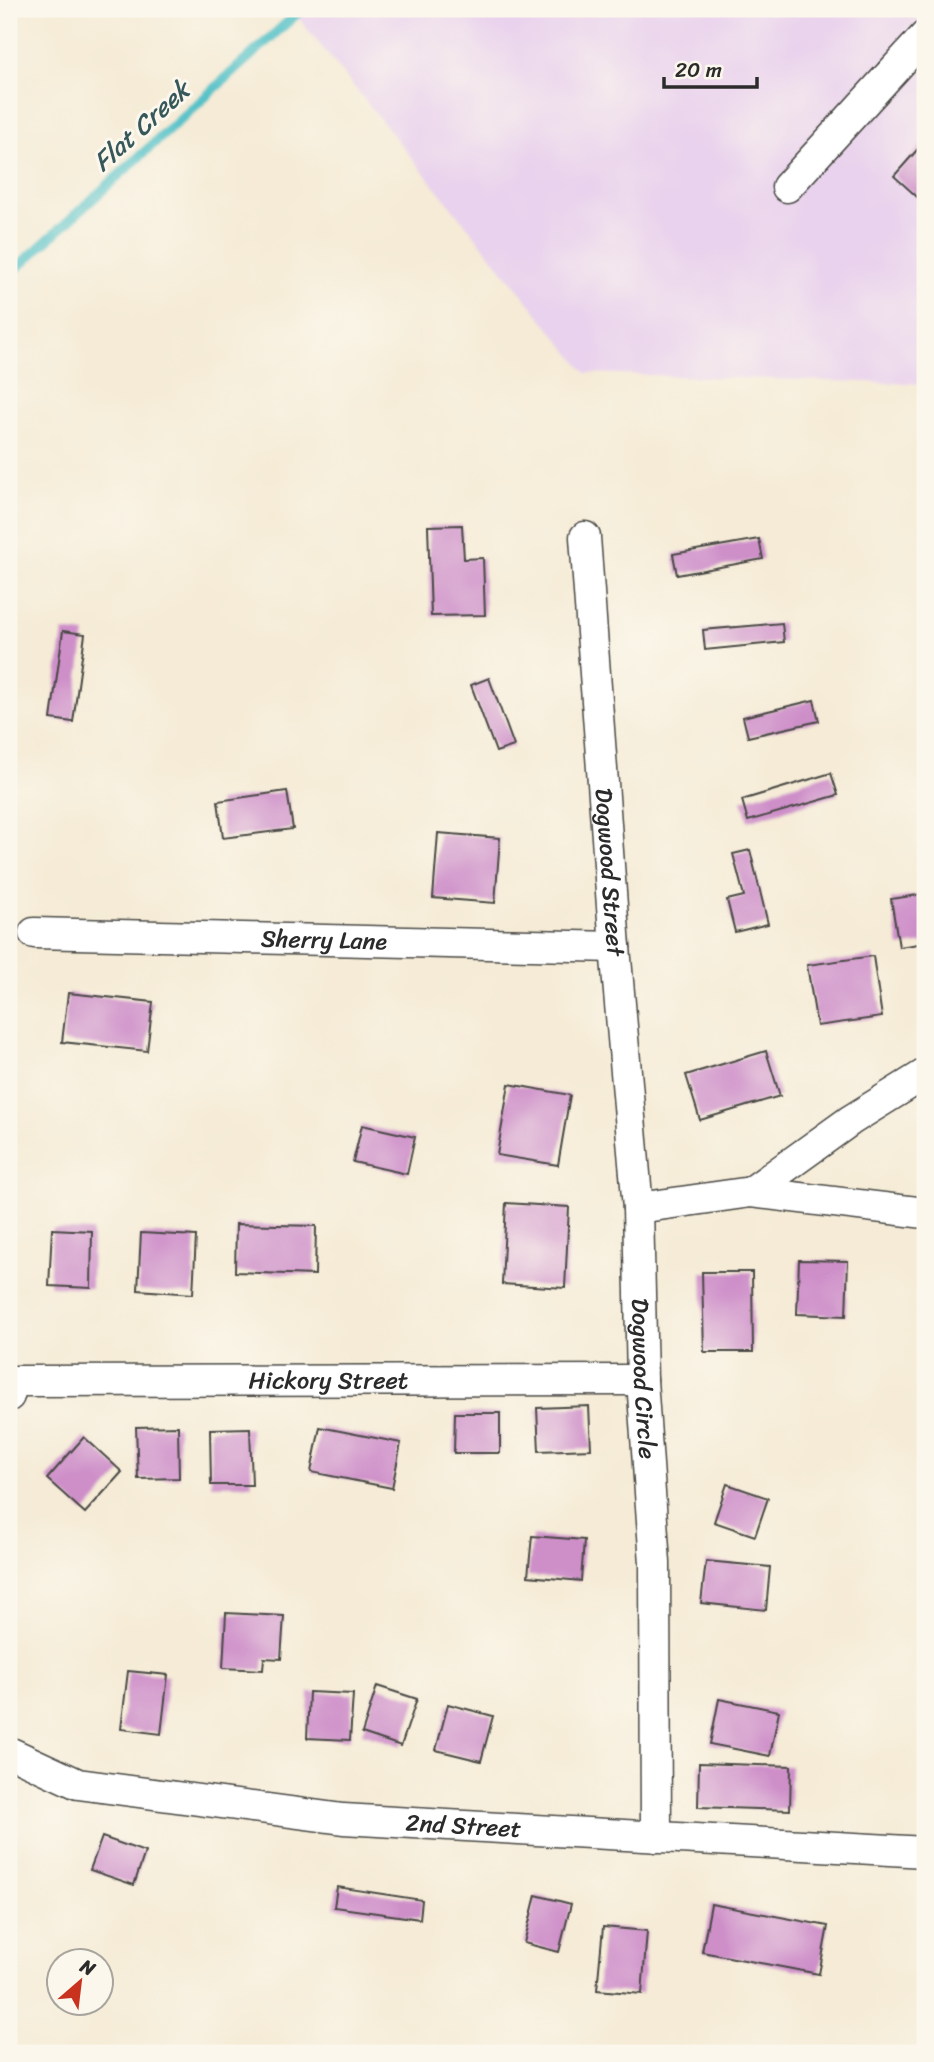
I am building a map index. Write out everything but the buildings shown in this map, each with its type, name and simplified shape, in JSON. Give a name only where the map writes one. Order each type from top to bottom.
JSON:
[{"type":"street","points":[[787,187],[925,36]]},
{"type":"street","name":"Dogwood Street","points":[[585,537],[615,947],[638,1208]]},
{"type":"street","name":"Sherry Lane","points":[[34,933],[615,947]]},
{"type":"street","points":[[751,1192],[851,1120],[925,1074]]},
{"type":"street","points":[[638,1208],[751,1192],[925,1213]]},
{"type":"street","name":"Dogwood Circle","points":[[638,1208],[642,1380],[655,1563],[656,1838]]},
{"type":"street","name":"Hickory Street","points":[[10,1386],[642,1380]]},
{"type":"street","name":"2nd Street","points":[[9,1752],[78,1784],[343,1819],[925,1852]]},
{"type":"shaded area","points":[[291,9],[925,9],[925,384],[586,373]]},
{"type":"waterway","name":"Flat Creek","points":[[9,275],[302,9]]}]
